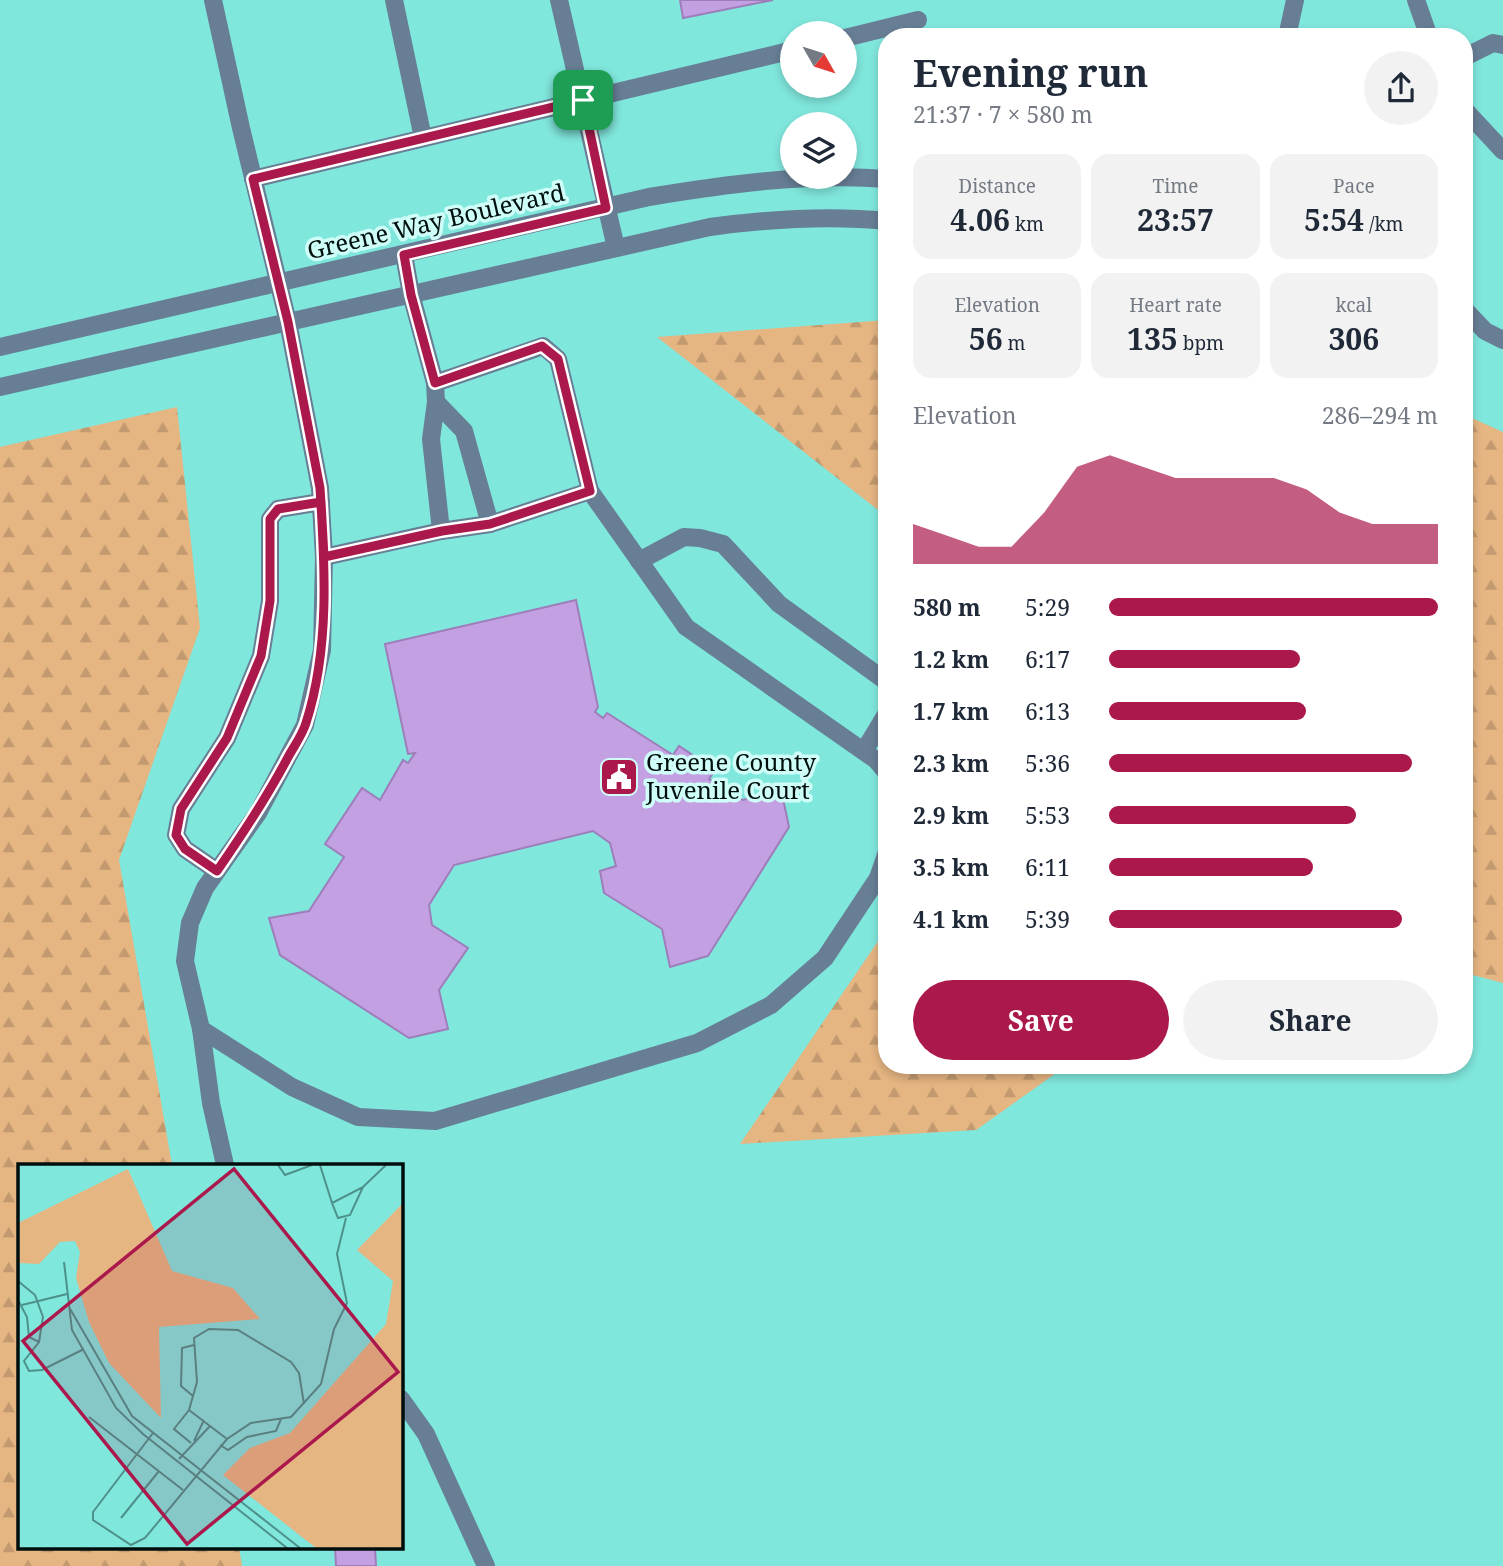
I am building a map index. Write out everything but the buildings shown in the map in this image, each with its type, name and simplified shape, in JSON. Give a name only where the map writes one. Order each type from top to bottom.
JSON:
[{"type":"street","points":[[213,0],[288,322],[321,502],[324,557],[322,650],[305,725],[258,813],[205,888],[190,923],[186,961],[225,1164]]},
{"type":"street","points":[[394,0],[423,138]]},
{"type":"street","points":[[559,0],[616,248]]},
{"type":"street","points":[[1289,28],[1295,0]]},
{"type":"street","points":[[1416,0],[1426,28]]},
{"type":"street","points":[[886,28],[918,20]]},
{"type":"street","points":[[858,35],[878,30]]},
{"type":"street","points":[[1473,53],[1493,43],[1503,45]]},
{"type":"street","points":[[253,179],[780,53]]},
{"type":"street","points":[[1473,118],[1503,150]]},
{"type":"street","name":"Greene Way Boulevard","points":[[0,347],[606,208],[712,187],[776,180],[878,178]]},
{"type":"street","points":[[0,387],[710,227],[771,219],[878,220]]},
{"type":"street","points":[[404,255],[411,295],[435,383],[436,402],[431,439],[442,531]]},
{"type":"street","points":[[1473,318],[1486,331],[1503,340]]},
{"type":"street","points":[[1473,332],[1486,331]]},
{"type":"street","points":[[435,383],[542,346],[558,359],[590,491],[686,627],[878,762]]},
{"type":"street","points":[[436,402],[464,431],[490,524]]},
{"type":"street","points":[[324,557],[442,531],[490,524],[590,491]]},
{"type":"street","points":[[217,871],[185,849],[176,835],[181,809],[227,738],[261,656],[270,601],[270,519],[278,509],[321,502]]},
{"type":"street","points":[[639,561],[684,537],[723,544],[779,604],[878,676]]},
{"type":"street","points":[[864,751],[878,728]]},
{"type":"street","points":[[201,1029],[292,1087],[358,1117],[435,1122],[697,1043],[771,1005],[825,958],[878,877]]},
{"type":"street","points":[[402,1400],[426,1434],[486,1566]]},
{"type":"green space","points":[[878,321],[878,510],[657,337]]},
{"type":"green space","points":[[177,407],[200,628],[119,860],[172,1164],[18,1164],[18,1548],[239,1548],[242,1566],[0,1566],[0,447]]},
{"type":"green space","points":[[1473,419],[1503,432],[1503,983],[1473,975]]},
{"type":"green space","points":[[878,941],[878,1074],[1055,1074],[976,1130],[740,1144]]},
{"type":"place","name":"Greene County Juvenile Court","points":[[619,777]]},
{"type":"route","points":[[583,100],[253,179],[288,322],[320,488],[321,502],[324,557],[322,650],[305,725],[258,813],[217,871],[185,849],[176,835],[181,809],[227,738],[261,656],[270,601],[270,519],[278,509],[321,502],[324,557],[442,531],[490,524],[590,491],[558,359],[542,346],[435,383],[411,295],[404,255],[606,208],[583,100]]}]
